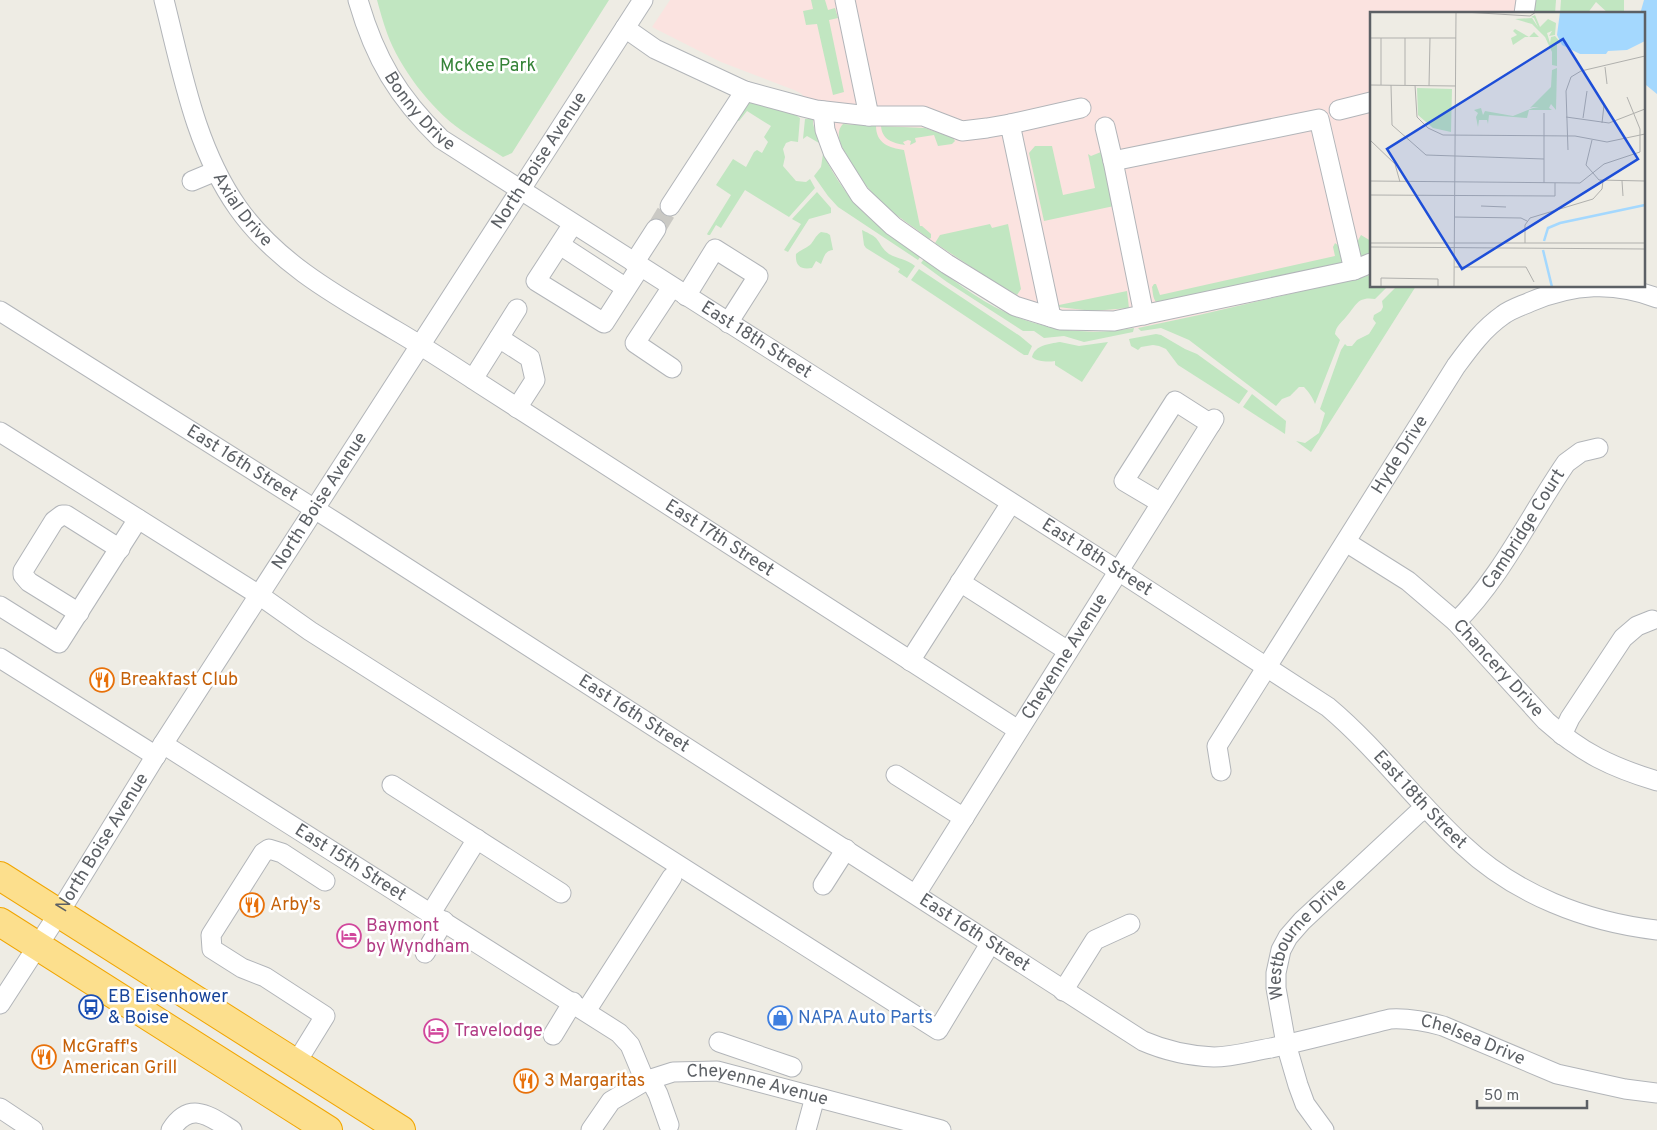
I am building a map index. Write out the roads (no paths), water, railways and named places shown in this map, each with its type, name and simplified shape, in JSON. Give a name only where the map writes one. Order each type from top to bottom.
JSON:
[{"type":"highway","points":[[0,876],[401,1130]]},
{"type":"highway","points":[[0,922],[328,1130]]},
{"type":"street","name":"Axial Drive","points":[[164,0],[204,144],[216,170],[238,208],[257,230],[297,269],[323,288],[420,345]]},
{"type":"street","name":"Bonny Drive","points":[[358,0],[366,28],[381,61],[411,108],[441,139],[520,191]]},
{"type":"street","name":"North Boise Avenue","points":[[0,1004],[314,509],[643,0]]},
{"type":"street","points":[[845,0],[870,116]]},
{"type":"street","points":[[625,28],[655,49],[745,91],[823,111],[870,116],[923,116],[962,130],[1010,124],[1080,108]]},
{"type":"street","points":[[670,206],[745,91]]},
{"type":"street","points":[[1339,110],[1370,102]]},
{"type":"street","points":[[823,111],[824,130],[833,152],[860,195],[886,220],[947,264],[1015,306],[1051,318],[1060,320],[1114,321],[1362,267],[1319,119],[1113,161]]},
{"type":"street","points":[[1010,124],[1051,318]]},
{"type":"street","points":[[1106,127],[1144,315]]},
{"type":"street","points":[[192,181],[216,170]]},
{"type":"street","name":"East 18th Street","points":[[520,191],[1119,571],[1328,707],[1354,728],[1426,808],[1463,845],[1490,867],[1544,899],[1573,911],[1607,922],[1657,930]]},
{"type":"street","points":[[573,224],[536,281],[604,324],[626,288],[656,229]]},
{"type":"street","points":[[560,245],[626,288]]},
{"type":"street","points":[[672,368],[635,343],[715,249],[758,276],[728,323]]},
{"type":"street","name":"Hyde Drive","points":[[1221,771],[1217,746],[1456,366],[1481,334],[1502,316],[1551,293],[1568,288]]},
{"type":"street","name":"Hyde Drive","points":[[1617,288],[1657,298]]},
{"type":"street","points":[[473,379],[517,308]]},
{"type":"street","name":"East 16th Street","points":[[0,311],[846,849],[1143,1042],[1159,1048],[1192,1055],[1216,1057],[1242,1054],[1286,1044]]},
{"type":"street","points":[[499,338],[530,358],[535,380],[517,408]]},
{"type":"street","name":"East 17th Street","points":[[420,345],[1018,730]]},
{"type":"street","name":"Cheyenne Avenue","points":[[916,894],[1213,421],[1175,401],[1124,481],[1161,503]]},
{"type":"street","points":[[0,432],[259,595],[285,615],[938,1030],[990,944]]},
{"type":"street","name":"Cambridge Court","points":[[1456,622],[1491,581],[1566,463],[1581,452],[1598,448]]},
{"type":"street","points":[[910,661],[1011,503]]},
{"type":"street","points":[[79,613],[29,582],[23,575],[23,571],[54,521],[62,515],[66,515],[120,549]]},
{"type":"street","points":[[0,606],[59,643],[138,519]]},
{"type":"street","name":"Chancery Drive","points":[[1346,542],[1408,581],[1456,622],[1546,721],[1562,735],[1583,751],[1612,766],[1657,781]]},
{"type":"street","points":[[960,582],[1068,651]]},
{"type":"street","points":[[1562,735],[1570,718],[1622,638],[1637,626],[1652,620]]},
{"type":"street","name":"East 15th Street","points":[[0,658],[160,750],[438,917],[619,1032],[630,1045],[647,1080],[658,1094],[669,1125]]},
{"type":"street","points":[[896,775],[964,818]]},
{"type":"street","points":[[392,785],[561,893]]},
{"type":"street","name":"Westbourne Drive","points":[[1324,1130],[1305,1104],[1286,1044],[1276,988],[1279,958],[1288,936],[1302,921],[1417,814],[1426,808]]},
{"type":"street","points":[[425,953],[438,917],[477,839]]},
{"type":"street","points":[[296,1063],[325,1016],[264,977],[242,968],[212,949],[210,941],[211,935],[263,853],[269,849],[282,853],[326,881]]},
{"type":"street","points":[[823,884],[846,849]]},
{"type":"street","points":[[553,1035],[580,1007],[672,877]]},
{"type":"street","points":[[1063,991],[1095,940],[1130,924]]},
{"type":"street","name":"Chelsea Drive","points":[[1286,1044],[1390,1019],[1401,1018],[1425,1021],[1443,1026],[1557,1074],[1625,1089],[1657,1092]]},
{"type":"street","points":[[719,1042],[792,1067]]},
{"type":"street","name":"Cheyenne Avenue","points":[[591,1130],[611,1101],[647,1080],[673,1072],[717,1072],[941,1130]]},
{"type":"street","points":[[806,1130],[815,1097]]},
{"type":"street","points":[[0,1108],[34,1130]]},
{"type":"street","points":[[172,1130],[177,1121],[190,1113],[205,1113],[232,1130]]},
{"type":"water","points":[[1644,0],[1657,0],[1657,94],[1646,85],[1644,80],[1644,12],[1641,12]]},
{"type":"tunnel","points":[[656,229],[670,206]]},
{"type":"place","name":"Breakfast Club","points":[[102,680]]},
{"type":"place","name":"Arby's","points":[[252,905]]},
{"type":"place","name":"Baymont by Wyndham","points":[[349,936]]},
{"type":"place","name":"EB Eisenhower & Boise","points":[[91,1007]]},
{"type":"place","name":"NAPA Auto Parts","points":[[780,1018]]},
{"type":"place","name":"Travelodge","points":[[436,1031]]},
{"type":"place","name":"McGraff's American Grill","points":[[44,1057]]},
{"type":"place","name":"3 Margaritas","points":[[526,1081]]},
{"type":"park label","name":"McKee Park","points":[[488,66]]}]
